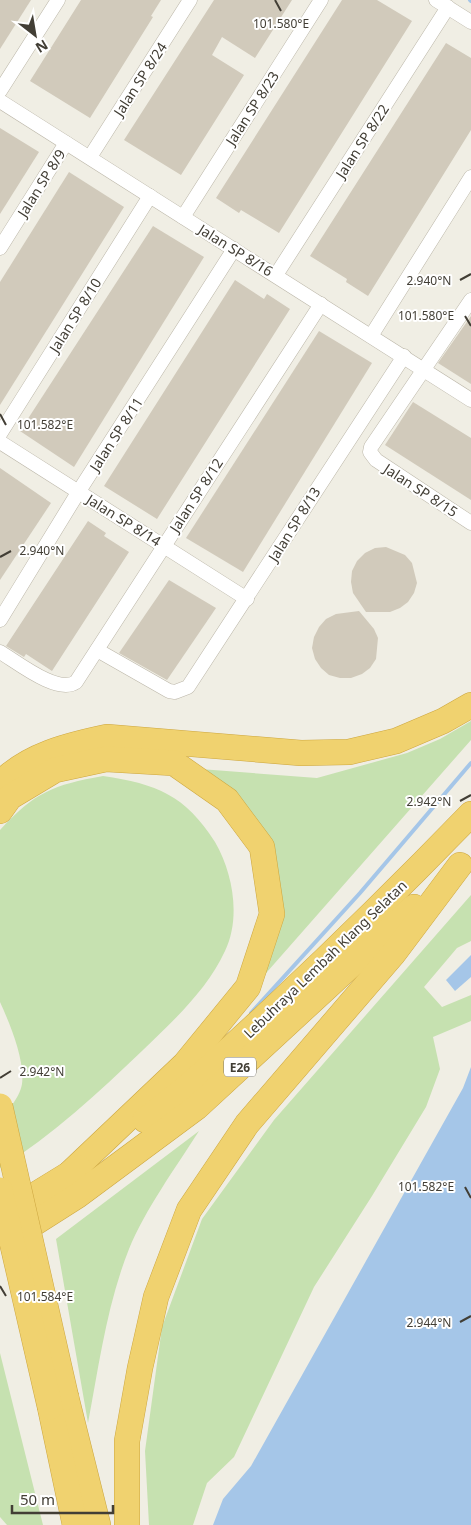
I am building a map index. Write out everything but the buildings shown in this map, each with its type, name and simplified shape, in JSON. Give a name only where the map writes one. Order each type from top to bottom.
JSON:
[{"type":"highway","points":[[0,784],[30,761],[78,743],[106,737],[301,754],[349,752],[396,741],[443,721],[471,705]]},
{"type":"highway","points":[[0,811],[10,797],[55,770],[106,760],[174,764],[227,800],[262,847],[272,914],[248,987],[185,1064],[66,1177]]},
{"type":"highway","name":"Lebuhraya Lembah Klang Selatan","points":[[0,1217],[66,1177],[185,1091],[400,887],[471,814]]},
{"type":"highway","points":[[127,1525],[127,1441],[140,1368],[156,1297],[189,1210],[247,1124],[394,953],[465,858]]},
{"type":"highway","name":"Lebuhraya Lembah Klang Selatan","points":[[0,1245],[77,1196],[197,1107],[465,858]]},
{"type":"highway","points":[[0,1106],[58,1402],[75,1525]]},
{"type":"highway","points":[[0,1190],[58,1402],[98,1525]]},
{"type":"street","points":[[0,91],[58,0]]},
{"type":"street","name":"Jalan SP 8/24","points":[[90,157],[190,0]]},
{"type":"street","name":"Jalan SP 8/23","points":[[183,216],[321,0]]},
{"type":"street","points":[[442,4],[471,22]]},
{"type":"street","name":"Jalan SP 8/22","points":[[276,275],[442,4]]},
{"type":"street","name":"Jalan SP 8/16","points":[[0,101],[471,400]]},
{"type":"street","name":"Jalan SP 8/9","points":[[0,248],[66,143]]},
{"type":"street","points":[[371,336],[471,177]]},
{"type":"street","name":"Jalan SP 8/10","points":[[0,434],[150,196]]},
{"type":"street","name":"Jalan SP 8/11","points":[[0,620],[234,249]]},
{"type":"street","points":[[425,371],[471,300]]},
{"type":"street","name":"Jalan SP 8/12","points":[[0,652],[52,683],[71,685],[80,677],[163,545],[321,304]]},
{"type":"street","name":"Jalan SP 8/13","points":[[97,650],[169,691],[183,690],[195,680],[404,356]]},
{"type":"street","name":"Jalan SP 8/15","points":[[425,371],[371,447],[371,456],[471,523]]},
{"type":"street","name":"Jalan SP 8/14","points":[[0,442],[247,599]]},
{"type":"green space","points":[[471,721],[471,740],[260,980],[268,845],[200,769],[317,778],[407,753],[440,739]]},
{"type":"green space","points":[[103,776],[139,783],[168,794],[181,803],[204,826],[221,854],[230,881],[234,910],[230,938],[218,965],[209,979],[166,1028],[74,1113],[38,1142],[0,1168],[0,1125],[18,1095],[22,1084],[22,1074],[16,1042],[0,1002],[0,830],[24,807],[46,792],[71,783]]},
{"type":"green space","points":[[471,895],[471,941],[457,948],[424,987],[442,1007],[471,995],[471,1021],[433,1037],[440,1069],[426,1107],[314,1287],[234,1457],[207,1483],[193,1525],[149,1525],[145,1451],[162,1327],[202,1219],[274,1120]]},
{"type":"green space","points":[[199,1131],[152,1204],[136,1234],[121,1270],[109,1313],[88,1423],[56,1239]]},
{"type":"green space","points":[[0,1353],[43,1525],[7,1525],[0,1517]]},
{"type":"water","points":[[471,955],[471,977],[455,991],[446,980]]},
{"type":"water","points":[[471,1067],[471,1525],[213,1525],[223,1499],[251,1466],[463,1088]]},
{"type":"waterway","points":[[251,1013],[360,893],[471,763]]}]
